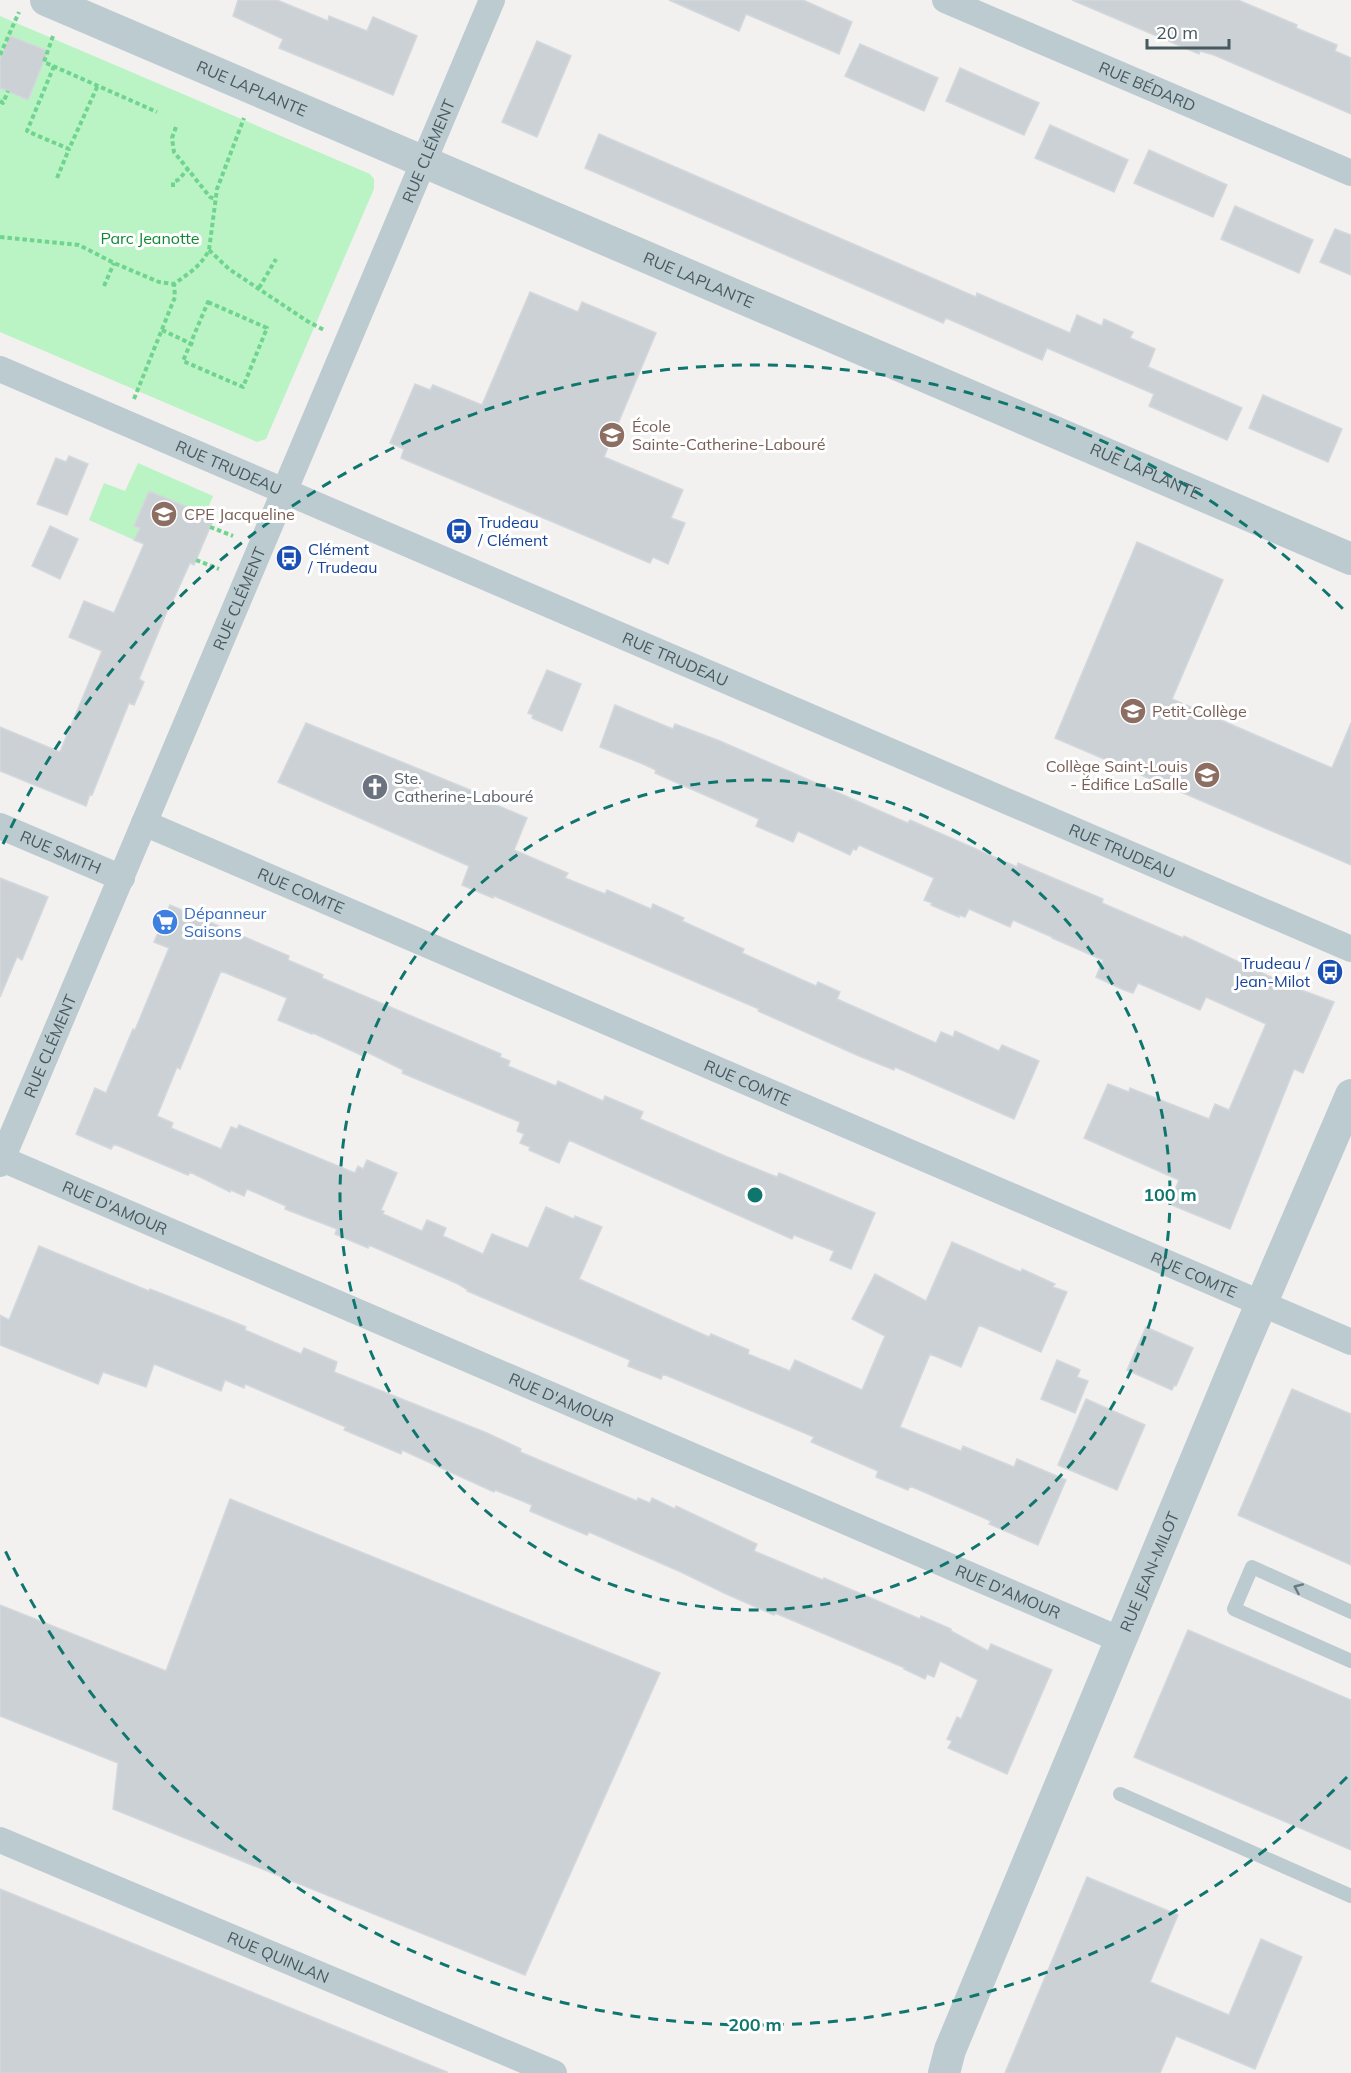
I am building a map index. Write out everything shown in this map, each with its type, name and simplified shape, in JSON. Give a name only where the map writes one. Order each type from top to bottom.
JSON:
[{"type":"street","name":"RUE LAPLANTE","points":[[45,0],[1351,559]]},
{"type":"street","name":"RUE CLÉMENT","points":[[1,1162],[492,0]]},
{"type":"street","name":"RUE BÉDARD","points":[[945,0],[1351,173]]},
{"type":"street","name":"RUE TRUDEAU","points":[[0,369],[1351,949]]},
{"type":"street","name":"RUE COMTE","points":[[144,824],[1351,1342]]},
{"type":"street","name":"RUE SMITH","points":[[0,826],[122,878]]},
{"type":"street","name":"RUE JEAN-MILOT","points":[[943,2065],[1351,1095]]},
{"type":"street","name":"RUE D'AMOUR","points":[[1,1162],[1121,1640]]},
{"type":"street","name":"RUE QUINLAN","points":[[0,1840],[554,2073]]},
{"type":"lane","points":[[1351,1612],[1252,1567],[1234,1609],[1351,1660]]},
{"type":"lane","points":[[1120,1794],[1351,1896]]},
{"type":"path","points":[[0,55],[16,19]]},
{"type":"path","points":[[53,35],[44,62],[157,112]]},
{"type":"path","points":[[54,66],[27,131],[69,150]]},
{"type":"path","points":[[57,178],[98,86]]},
{"type":"path","points":[[0,101],[3,103],[8,91]]},
{"type":"path","points":[[0,237],[79,245],[159,282],[174,284],[195,270],[205,259],[209,250],[215,199],[224,166],[245,117]]},
{"type":"path","points":[[176,127],[172,146],[210,197],[215,199]]},
{"type":"path","points":[[177,155],[183,150]]},
{"type":"path","points":[[173,187],[173,182],[188,169]]},
{"type":"path","points":[[209,250],[229,268],[318,328]]},
{"type":"path","points":[[259,288],[276,259]]},
{"type":"path","points":[[104,286],[114,263]]},
{"type":"path","points":[[136,394],[175,297],[174,284]]},
{"type":"path","points":[[208,302],[267,328],[243,387],[183,361],[190,343],[208,302]]},
{"type":"path","points":[[162,330],[196,346]]},
{"type":"path","points":[[210,526],[233,536]]},
{"type":"path","points":[[196,560],[219,569]]},
{"type":"green space","name":"Parc Jeanotte","points":[[0,16],[370,174],[374,179],[374,189],[266,439],[257,442],[0,332]]},
{"type":"green space","points":[[138,463],[213,496],[205,515],[149,491],[134,526],[140,529],[134,540],[89,520],[104,483],[125,491]]},
{"type":"building","points":[[238,0],[277,0],[328,21],[329,16],[367,31],[373,17],[417,36],[393,95],[279,48],[283,39],[233,16]]},
{"type":"building","points":[[669,0],[803,0],[852,22],[839,54],[746,14],[739,31]]},
{"type":"building","points":[[1072,0],[1238,0],[1337,45],[1335,51],[1351,58],[1351,114],[1214,55],[1200,51],[1199,54]]},
{"type":"building","points":[[10,36],[48,51],[28,100],[0,88],[0,59]]},
{"type":"building","points":[[537,41],[571,56],[537,137],[502,122]]},
{"type":"building","points":[[860,44],[938,78],[924,111],[845,76]]},
{"type":"building","points":[[960,68],[1039,103],[1024,135],[946,101]]},
{"type":"building","points":[[1050,125],[1128,160],[1114,192],[1035,158]]},
{"type":"building","points":[[599,134],[976,297],[977,293],[1070,333],[1077,315],[1102,326],[1104,319],[1133,332],[1130,338],[1155,349],[1148,367],[1242,408],[1227,440],[1149,406],[1154,394],[1047,348],[1042,360],[946,318],[943,323],[585,168]]},
{"type":"building","points":[[1149,150],[1227,185],[1213,217],[1134,183]]},
{"type":"building","points":[[1235,206],[1313,240],[1299,273],[1221,239]]},
{"type":"building","points":[[1335,229],[1351,235],[1351,275],[1320,262]]},
{"type":"building","points":[[530,292],[578,312],[582,302],[656,333],[604,457],[683,490],[671,518],[685,523],[668,564],[653,557],[650,563],[401,458],[404,449],[390,443],[415,384],[430,390],[433,385],[482,405]]},
{"type":"building","points":[[1263,395],[1342,429],[1328,462],[1249,428]]},
{"type":"building","points":[[69,456],[88,464],[67,515],[37,504],[56,458],[66,462]]},
{"type":"building","points":[[149,491],[214,518],[194,565],[190,563],[170,604],[139,679],[144,682],[134,705],[129,703],[86,806],[0,771],[0,727],[60,752],[102,651],[69,637],[84,601],[114,613],[144,544],[134,540],[140,528],[134,526]]},
{"type":"building","points":[[50,526],[78,539],[60,579],[32,566]]},
{"type":"building","name":"Petit-Collège","points":[[1137,542],[1223,580],[1172,699],[1332,768],[1351,723],[1351,865],[1055,738]]},
{"type":"building","points":[[547,670],[581,684],[562,731],[532,718],[533,715],[528,713]]},
{"type":"building","points":[[615,705],[673,729],[675,724],[720,741],[908,823],[910,820],[1017,867],[1018,863],[1103,899],[1102,903],[1183,938],[1184,936],[1290,986],[1334,1002],[1303,1073],[1294,1069],[1230,1229],[1172,1205],[1179,1180],[1084,1138],[1108,1084],[1129,1092],[1130,1088],[1209,1119],[1215,1104],[1229,1110],[1266,1024],[1206,997],[1200,1010],[1138,983],[1133,993],[1124,990],[1096,977],[1103,960],[1052,937],[1013,920],[1010,927],[969,909],[965,917],[959,915],[959,917],[931,905],[932,903],[924,900],[934,878],[859,845],[850,855],[798,831],[793,842],[756,826],[759,819],[655,773],[656,770],[643,764],[600,747]]},
{"type":"building","points":[[306,723],[473,791],[471,794],[527,818],[514,850],[568,873],[565,878],[605,894],[607,890],[651,909],[653,904],[684,918],[682,921],[744,949],[742,953],[816,986],[818,982],[840,992],[837,999],[936,1043],[941,1032],[953,1037],[955,1031],[999,1051],[1002,1045],[1039,1061],[1014,1119],[895,1067],[894,1070],[859,1056],[758,1011],[759,1009],[494,896],[493,898],[462,885],[469,866],[278,782]]},
{"type":"building","points":[[0,878],[48,897],[22,960],[17,957],[0,997]]},
{"type":"building","points":[[170,905],[289,956],[288,960],[323,975],[322,978],[501,1054],[500,1057],[510,1061],[508,1066],[556,1086],[558,1081],[603,1101],[605,1096],[643,1112],[640,1119],[725,1156],[777,1177],[779,1173],[875,1213],[851,1269],[830,1260],[834,1251],[794,1235],[792,1239],[569,1140],[559,1163],[529,1150],[530,1147],[520,1143],[524,1134],[517,1131],[520,1122],[402,1073],[403,1070],[365,1051],[363,1056],[278,1020],[287,998],[221,971],[180,1069],[177,1067],[157,1116],[173,1123],[171,1128],[221,1149],[231,1127],[237,1129],[239,1125],[355,1173],[358,1166],[363,1169],[367,1160],[397,1173],[381,1210],[384,1211],[383,1214],[422,1231],[427,1220],[446,1228],[443,1236],[483,1254],[492,1234],[528,1248],[546,1207],[574,1219],[575,1216],[602,1227],[579,1279],[709,1337],[711,1334],[749,1350],[748,1354],[790,1371],[795,1360],[862,1390],[885,1336],[852,1319],[875,1274],[926,1301],[952,1242],[1021,1272],[1022,1269],[1055,1284],[1053,1287],[1067,1292],[1041,1352],[979,1325],[961,1367],[930,1354],[900,1427],[961,1451],[963,1446],[1014,1467],[1017,1459],[1066,1480],[1038,1545],[989,1524],[991,1521],[910,1486],[908,1490],[876,1477],[878,1471],[811,1442],[814,1437],[663,1374],[661,1379],[628,1366],[630,1360],[467,1291],[458,1284],[369,1245],[368,1248],[335,1234],[337,1229],[285,1209],[286,1206],[247,1189],[244,1196],[231,1190],[230,1192],[190,1172],[188,1175],[114,1144],[111,1149],[76,1134],[95,1088],[106,1093],[169,948],[154,942]]},
{"type":"building","points":[[39,1246],[149,1291],[150,1289],[246,1327],[245,1330],[301,1354],[304,1348],[337,1362],[334,1372],[487,1433],[521,1449],[520,1452],[637,1501],[638,1498],[650,1503],[652,1498],[675,1509],[676,1506],[757,1544],[754,1551],[920,1619],[921,1616],[951,1629],[988,1651],[991,1644],[1052,1670],[1007,1774],[948,1748],[952,1741],[947,1739],[957,1717],[961,1719],[978,1680],[940,1661],[934,1677],[927,1674],[925,1679],[905,1668],[775,1613],[774,1615],[589,1532],[587,1535],[530,1511],[532,1505],[495,1490],[494,1492],[402,1450],[401,1454],[344,1430],[346,1427],[245,1384],[244,1388],[225,1380],[221,1391],[154,1364],[146,1387],[103,1372],[98,1384],[0,1345],[0,1315],[9,1320]]},
{"type":"building","points":[[1146,1327],[1193,1348],[1172,1390],[1127,1370]]},
{"type":"building","points":[[1057,1360],[1080,1370],[1077,1377],[1088,1381],[1075,1413],[1041,1399]]},
{"type":"building","points":[[1292,1389],[1351,1414],[1351,1565],[1238,1515]]},
{"type":"building","points":[[1086,1399],[1145,1425],[1117,1490],[1058,1465]]},
{"type":"building","points":[[230,1499],[660,1673],[525,1975],[113,1809],[118,1763],[0,1716],[0,1605],[166,1671]]},
{"type":"building","points":[[1188,1630],[1351,1700],[1351,1850],[1134,1757]]},
{"type":"building","points":[[1087,1877],[1178,1915],[1150,1982],[1229,2015],[1261,1939],[1302,1957],[1255,2069],[1176,2036],[1160,2073],[1005,2073]]},
{"type":"building","points":[[0,1889],[447,2072],[447,2073],[0,2073]]},
{"type":"place","name":"École Sainte-Catherine-Labouré","points":[[612,435]]},
{"type":"place","name":"CPE Jacqueline","points":[[164,514]]},
{"type":"place","name":"Trudeau / Clément","points":[[459,531]]},
{"type":"place","name":"Clément / Trudeau","points":[[289,558]]},
{"type":"place","name":"Petit-Collège","points":[[1133,711]]},
{"type":"place","name":"Collège Saint-Louis - Édifice LaSalle","points":[[1207,775]]},
{"type":"place","name":"Ste. Catherine-Labouré","points":[[375,787]]},
{"type":"place","name":"Dépanneur Saisons","points":[[165,922]]},
{"type":"place","name":"Trudeau / Jean-Milot","points":[[1330,972]]}]
